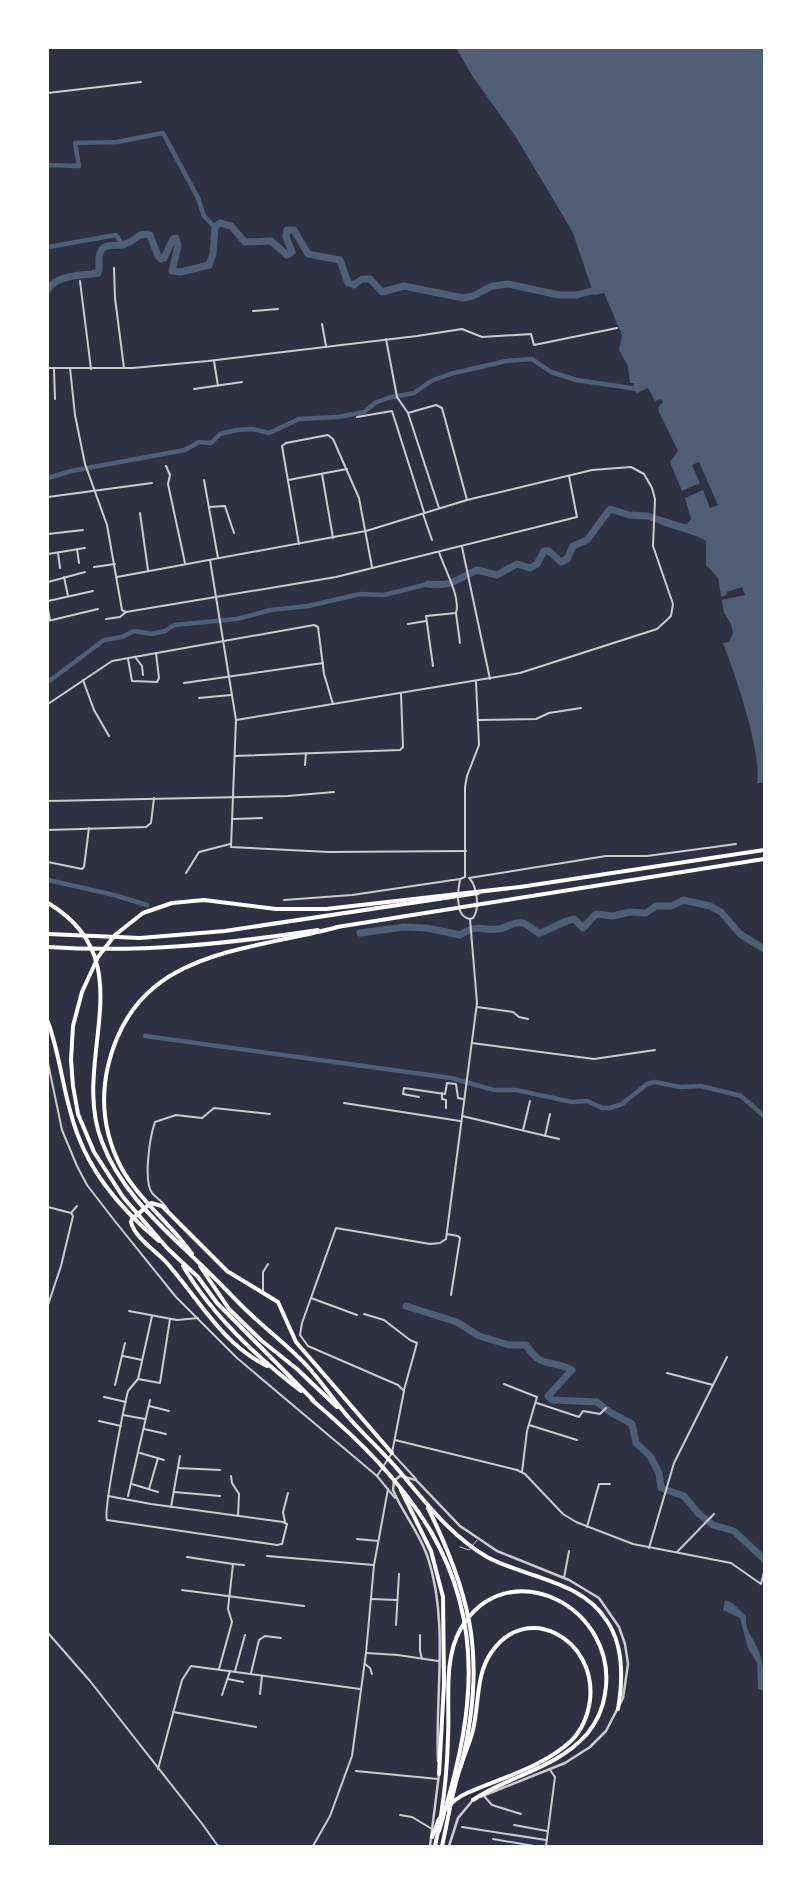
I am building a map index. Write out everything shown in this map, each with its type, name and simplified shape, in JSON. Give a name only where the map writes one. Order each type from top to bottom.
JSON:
[{"type":"main road","points":[[48,934],[140,938],[225,931],[764,850]]},
{"type":"main road","points":[[48,947],[98,950],[158,949],[225,944],[764,858]]},
{"type":"main road","points":[[435,1846],[453,1779],[466,1714],[468,1668],[466,1632],[458,1594],[440,1546],[420,1511],[397,1482],[355,1439],[312,1400],[217,1303],[198,1277],[182,1264],[123,1197],[98,1160],[78,1114],[73,1086],[71,1043],[78,1003],[98,957],[115,935],[143,913],[187,900],[204,900],[276,909],[326,909],[520,887]]},
{"type":"main road","points":[[48,903],[76,926],[88,944],[99,972],[101,1005],[92,1094],[101,1141],[124,1185],[138,1202],[262,1326],[305,1363],[348,1418]]},
{"type":"main road","points":[[338,927],[225,952],[186,966],[164,979],[145,996],[130,1014],[118,1035],[107,1071],[104,1098],[106,1123],[112,1146],[132,1183],[177,1233],[230,1309],[262,1341],[293,1366],[348,1418],[389,1459],[426,1504],[450,1529],[487,1557],[570,1589],[593,1605],[608,1621],[616,1643],[622,1669],[618,1709]]},
{"type":"main road","points":[[48,1022],[58,1056],[70,1114],[88,1159],[117,1202],[168,1249]]},
{"type":"main road","points":[[270,1367],[240,1350],[205,1314],[174,1273],[135,1232],[131,1222],[151,1203],[158,1204],[169,1213],[227,1270],[272,1297],[282,1308],[293,1336],[304,1351],[392,1453]]},
{"type":"main road","points":[[182,1264],[211,1308],[270,1367],[312,1400]]},
{"type":"main road","points":[[397,1482],[421,1528],[437,1570],[445,1616],[444,1684],[439,1774]]},
{"type":"main road","points":[[426,1504],[459,1576],[472,1639],[475,1689],[471,1724],[442,1846]]},
{"type":"main road","points":[[439,1831],[446,1767],[451,1656],[461,1629],[482,1605],[501,1594],[526,1591],[553,1597],[569,1606],[596,1634],[604,1651],[608,1680],[604,1698],[594,1723],[569,1751],[473,1800]]},
{"type":"main road","points":[[432,1838],[442,1814],[457,1798],[558,1752],[573,1738],[585,1719],[591,1690],[586,1664],[569,1641],[560,1635],[542,1630],[526,1630],[511,1634],[498,1644],[486,1659],[471,1738],[461,1766]]},
{"type":"street","points":[[48,93],[141,82]]},
{"type":"street","points":[[114,268],[115,298],[124,368]]},
{"type":"street","points":[[80,282],[91,369]]},
{"type":"street","points":[[253,311],[278,309]]},
{"type":"street","points":[[322,324],[326,346]]},
{"type":"street","points":[[48,368],[124,368],[214,361],[462,329],[482,337],[531,334],[534,345],[617,328]]},
{"type":"street","points":[[386,339],[397,397],[408,413],[438,508]]},
{"type":"street","points":[[214,361],[218,386]]},
{"type":"street","points":[[54,368],[55,399]]},
{"type":"street","points":[[70,368],[75,415],[85,464],[107,525],[122,610],[126,612]]},
{"type":"street","points":[[194,389],[242,382]]},
{"type":"street","points":[[408,413],[436,405],[442,408],[467,500]]},
{"type":"street","points":[[357,417],[392,411],[432,540]]},
{"type":"street","points":[[299,544],[282,446],[328,434],[333,439],[359,498],[372,567]]},
{"type":"street","points":[[166,466],[170,476],[168,484],[185,564]]},
{"type":"street","points":[[117,577],[366,531],[467,500],[592,470],[631,467],[644,474],[651,484],[655,499],[653,546],[673,604],[671,616],[664,624],[652,630],[555,663],[490,679],[236,720]]},
{"type":"street","points":[[288,480],[347,469]]},
{"type":"street","points":[[322,474],[333,538]]},
{"type":"street","points":[[106,619],[120,617],[126,612],[336,577],[577,516],[570,476]]},
{"type":"street","points":[[204,480],[218,558]]},
{"type":"street","points":[[48,497],[152,483]]},
{"type":"street","points":[[209,508],[225,506],[234,533]]},
{"type":"street","points":[[140,513],[148,570]]},
{"type":"street","points":[[48,534],[83,530]]},
{"type":"street","points":[[462,546],[490,679]]},
{"type":"street","points":[[48,554],[85,548]]},
{"type":"street","points":[[77,549],[79,563]]},
{"type":"street","points":[[58,552],[60,568]]},
{"type":"street","points":[[439,552],[453,586],[460,644]]},
{"type":"street","points":[[210,560],[222,623],[236,720],[230,844]]},
{"type":"street","points":[[94,568],[115,564]]},
{"type":"street","points":[[48,582],[85,572]]},
{"type":"street","points":[[64,578],[68,596]]},
{"type":"street","points":[[48,601],[93,591]]},
{"type":"street","points":[[48,610],[49,621],[98,609]]},
{"type":"street","points":[[433,666],[426,621],[428,615],[456,613]]},
{"type":"street","points":[[408,624],[426,621]]},
{"type":"street","points":[[48,704],[112,660],[316,625],[333,704]]},
{"type":"street","points":[[128,658],[132,681],[157,682],[156,653]]},
{"type":"street","points":[[135,657],[142,666],[143,675]]},
{"type":"street","points":[[184,683],[323,663]]},
{"type":"street","points":[[83,680],[94,710],[109,736]]},
{"type":"street","points":[[465,877],[467,776],[479,745],[476,682]]},
{"type":"street","points":[[235,756],[402,749],[401,694]]},
{"type":"street","points":[[199,698],[232,695]]},
{"type":"street","points":[[478,720],[536,719],[549,713],[581,708]]},
{"type":"street","points":[[305,765],[306,753]]},
{"type":"street","points":[[48,801],[233,797],[334,792]]},
{"type":"street","points":[[48,830],[146,827],[151,823],[154,798]]},
{"type":"street","points":[[232,819],[262,818]]},
{"type":"street","points":[[48,862],[82,869],[84,867],[89,828]]},
{"type":"street","points":[[186,873],[199,852],[230,844],[238,849],[329,852],[466,851]]},
{"type":"street","points":[[284,900],[352,895],[460,880],[465,877],[469,878],[606,856],[647,856],[736,844]]},
{"type":"street","points":[[469,878],[474,885],[477,910],[473,918],[470,919]]},
{"type":"street","points":[[460,880],[459,908],[462,916],[470,919]]},
{"type":"street","points":[[404,1391],[398,1385],[304,1343],[300,1335],[336,1228],[430,1244],[440,1244],[446,1239],[460,1121],[477,1007],[477,987],[470,919]]},
{"type":"street","points":[[477,1007],[513,1012],[519,1018],[528,1019]]},
{"type":"street","points":[[472,1043],[594,1059],[654,1050]]},
{"type":"street","points":[[48,1063],[62,1130],[77,1166],[88,1185],[176,1297],[237,1358],[377,1476],[400,1503]]},
{"type":"street","points":[[419,1096],[403,1094],[404,1088],[446,1094],[447,1083],[456,1084],[458,1098],[463,1099]]},
{"type":"street","points":[[442,1093],[442,1099],[446,1100],[446,1108]]},
{"type":"street","points":[[523,1130],[530,1101]]},
{"type":"street","points":[[344,1103],[460,1121]]},
{"type":"street","points":[[169,1213],[165,1204],[152,1193],[148,1183],[147,1162],[155,1122],[176,1115],[202,1118],[214,1108],[270,1114]]},
{"type":"street","points":[[545,1136],[550,1114]]},
{"type":"street","points":[[461,1116],[559,1139]]},
{"type":"street","points":[[48,1304],[61,1266],[73,1219],[72,1213],[77,1206]]},
{"type":"street","points":[[48,1207],[72,1213]]},
{"type":"street","points":[[447,1234],[460,1238],[451,1295]]},
{"type":"street","points":[[262,1291],[263,1272],[268,1264]]},
{"type":"street","points":[[311,1298],[357,1315]]},
{"type":"street","points":[[129,1311],[170,1319],[198,1318]]},
{"type":"street","points":[[364,1314],[384,1320],[410,1340],[417,1343],[404,1391],[392,1453],[377,1476]]},
{"type":"street","points":[[152,1316],[138,1379],[128,1391],[108,1496],[105,1516],[107,1520],[203,1536],[277,1545],[282,1544],[287,1526],[283,1512],[288,1493]]},
{"type":"street","points":[[138,1379],[156,1384],[162,1380],[170,1319]]},
{"type":"street","points":[[115,1385],[125,1342]]},
{"type":"street","points":[[122,1356],[142,1360]]},
{"type":"street","points":[[649,1548],[666,1487],[683,1442],[727,1357]]},
{"type":"street","points":[[667,1373],[713,1385]]},
{"type":"street","points":[[504,1384],[536,1396],[522,1472]]},
{"type":"street","points":[[104,1396],[126,1402]]},
{"type":"street","points":[[128,1496],[150,1400]]},
{"type":"street","points":[[536,1403],[577,1417],[584,1411],[598,1414],[606,1408]]},
{"type":"street","points":[[148,1406],[169,1410]]},
{"type":"street","points":[[123,1416],[146,1419]]},
{"type":"street","points":[[99,1421],[121,1426]]},
{"type":"street","points":[[529,1426],[576,1440]]},
{"type":"street","points":[[144,1429],[166,1434]]},
{"type":"street","points":[[395,1440],[522,1472],[568,1518],[587,1527],[649,1548],[731,1563],[762,1584],[764,1572]]},
{"type":"street","points":[[139,1453],[164,1460]]},
{"type":"street","points":[[392,1453],[444,1510],[478,1539],[513,1558],[586,1588],[599,1598],[619,1627],[625,1644],[628,1664],[626,1683],[618,1709],[606,1731],[590,1747],[550,1770],[473,1800],[458,1818],[449,1846]]},
{"type":"street","points":[[171,1507],[180,1456]]},
{"type":"street","points":[[149,1489],[158,1458]]},
{"type":"street","points":[[178,1468],[220,1470]]},
{"type":"street","points":[[231,1476],[232,1483],[239,1494],[238,1516]]},
{"type":"street","points":[[416,1480],[400,1476],[394,1481],[393,1490],[421,1540],[433,1578],[437,1601],[439,1774],[430,1846]]},
{"type":"street","points":[[131,1484],[158,1492]]},
{"type":"street","points":[[587,1527],[599,1484],[610,1484]]},
{"type":"street","points":[[313,1846],[330,1816],[352,1756],[365,1664],[374,1565],[388,1489]]},
{"type":"street","points":[[174,1492],[220,1496]]},
{"type":"street","points":[[108,1496],[171,1507],[285,1522]]},
{"type":"street","points":[[677,1552],[713,1515]]},
{"type":"street","points":[[357,1539],[378,1541]]},
{"type":"street","points":[[564,1578],[569,1551]]},
{"type":"street","points":[[267,1556],[374,1565]]},
{"type":"street","points":[[187,1557],[244,1565]]},
{"type":"street","points":[[219,1669],[232,1622],[232,1615],[228,1608],[233,1564]]},
{"type":"street","points":[[396,1625],[399,1574]]},
{"type":"street","points":[[182,1590],[304,1606]]},
{"type":"street","points":[[372,1599],[397,1600]]},
{"type":"street","points":[[48,1633],[85,1676],[204,1825],[218,1846]]},
{"type":"street","points":[[235,1672],[245,1635]]},
{"type":"street","points":[[420,1635],[422,1660]]},
{"type":"street","points":[[250,1674],[259,1640],[265,1636],[281,1638]]},
{"type":"street","points":[[366,1653],[438,1661]]},
{"type":"street","points":[[365,1664],[370,1668],[372,1674]]},
{"type":"street","points":[[158,1769],[182,1680],[188,1669],[194,1666],[360,1689]]},
{"type":"street","points":[[222,1695],[230,1671]]},
{"type":"street","points":[[260,1694],[262,1675]]},
{"type":"street","points":[[227,1678],[243,1682]]},
{"type":"street","points":[[173,1712],[256,1727]]},
{"type":"street","points":[[546,1846],[554,1777],[550,1770]]},
{"type":"street","points":[[356,1771],[438,1779]]},
{"type":"street","points":[[484,1796],[492,1805],[521,1814]]},
{"type":"street","points":[[400,1815],[412,1818],[432,1829]]},
{"type":"street","points":[[514,1825],[547,1831]]},
{"type":"street","points":[[462,1827],[546,1840]]},
{"type":"street","points":[[493,1838],[534,1846]]},
{"type":"lane","points":[[460,1547],[469,1550],[478,1539]]},
{"type":"water","points":[[456,48],[764,48],[764,783],[757,783],[752,733],[723,643],[729,642],[733,633],[731,624],[724,613],[718,578],[706,565],[706,541],[659,524],[660,519],[677,525],[687,524],[691,519],[685,498],[703,490],[710,508],[718,505],[699,462],[692,465],[700,483],[682,491],[670,462],[678,451],[659,412],[658,407],[663,402],[661,399],[655,401],[648,388],[637,393],[634,390],[634,383],[630,383],[628,366],[619,350],[622,335],[604,293],[594,295],[573,233],[514,134],[473,77]]},
{"type":"water","points":[[725,1600],[732,1603],[746,1616],[746,1626],[762,1661],[764,1691],[758,1689],[757,1663],[748,1648],[740,1618],[723,1610]]},
{"type":"pier","points":[[742,587],[745,595],[722,600],[721,597],[727,595],[726,592]]},
{"type":"waterway","points":[[48,165],[79,166],[75,143],[117,142],[163,133],[198,198],[204,216],[215,227]]},
{"type":"waterway","points":[[48,289],[52,284],[64,278],[98,273],[99,255],[104,247],[125,244],[140,235],[146,234],[150,235],[161,259],[164,258],[173,239],[176,238],[178,246],[172,271],[181,272],[209,265],[213,254],[215,227],[220,223],[231,226],[245,242],[271,241],[287,255],[292,252],[286,237],[287,230],[294,230],[308,254],[340,260],[348,283],[354,285],[362,279],[370,279],[382,292],[404,286],[463,298],[473,296],[492,286],[508,284],[559,295],[577,295],[602,288]]},
{"type":"waterway","points":[[48,247],[116,235],[123,245]]},
{"type":"waterway","points":[[48,478],[71,471],[185,450],[199,442],[211,443],[220,434],[237,430],[253,429],[269,433],[299,419],[338,417],[364,412],[375,403],[388,398],[414,393],[431,381],[450,374],[506,361],[532,359],[551,372],[576,380],[638,389]]},
{"type":"waterway","points":[[428,584],[449,583],[477,570],[497,575],[517,564],[530,568],[537,564],[544,551],[549,551],[561,562],[567,559],[573,546],[587,540],[610,509],[629,515],[647,516],[685,528]]},
{"type":"waterway","points":[[48,682],[104,640],[122,637],[134,631],[152,634],[165,631],[174,625],[237,619],[271,610],[308,606],[360,594],[384,595],[428,584]]},
{"type":"waterway","points":[[48,880],[114,895],[147,905]]},
{"type":"waterway","points":[[360,933],[404,927],[427,928],[460,935],[475,928],[498,929],[519,923],[539,933],[574,919],[583,928],[596,914],[613,916],[630,912],[646,913],[656,906],[672,906],[683,900],[710,906],[721,912],[740,934],[764,949]]},
{"type":"waterway","points":[[145,1036],[451,1078],[494,1090],[516,1090],[572,1102],[587,1101],[602,1108],[610,1108],[622,1104],[647,1084],[655,1082],[680,1087],[701,1086],[741,1096],[764,1116]]},
{"type":"waterway","points":[[406,1306],[457,1322],[479,1336],[509,1345],[526,1345],[542,1361],[572,1370],[548,1396],[552,1400],[597,1402],[610,1412],[632,1424],[636,1443],[650,1456],[659,1473],[661,1488],[684,1496],[698,1513],[713,1525],[734,1531],[764,1559]]}]
